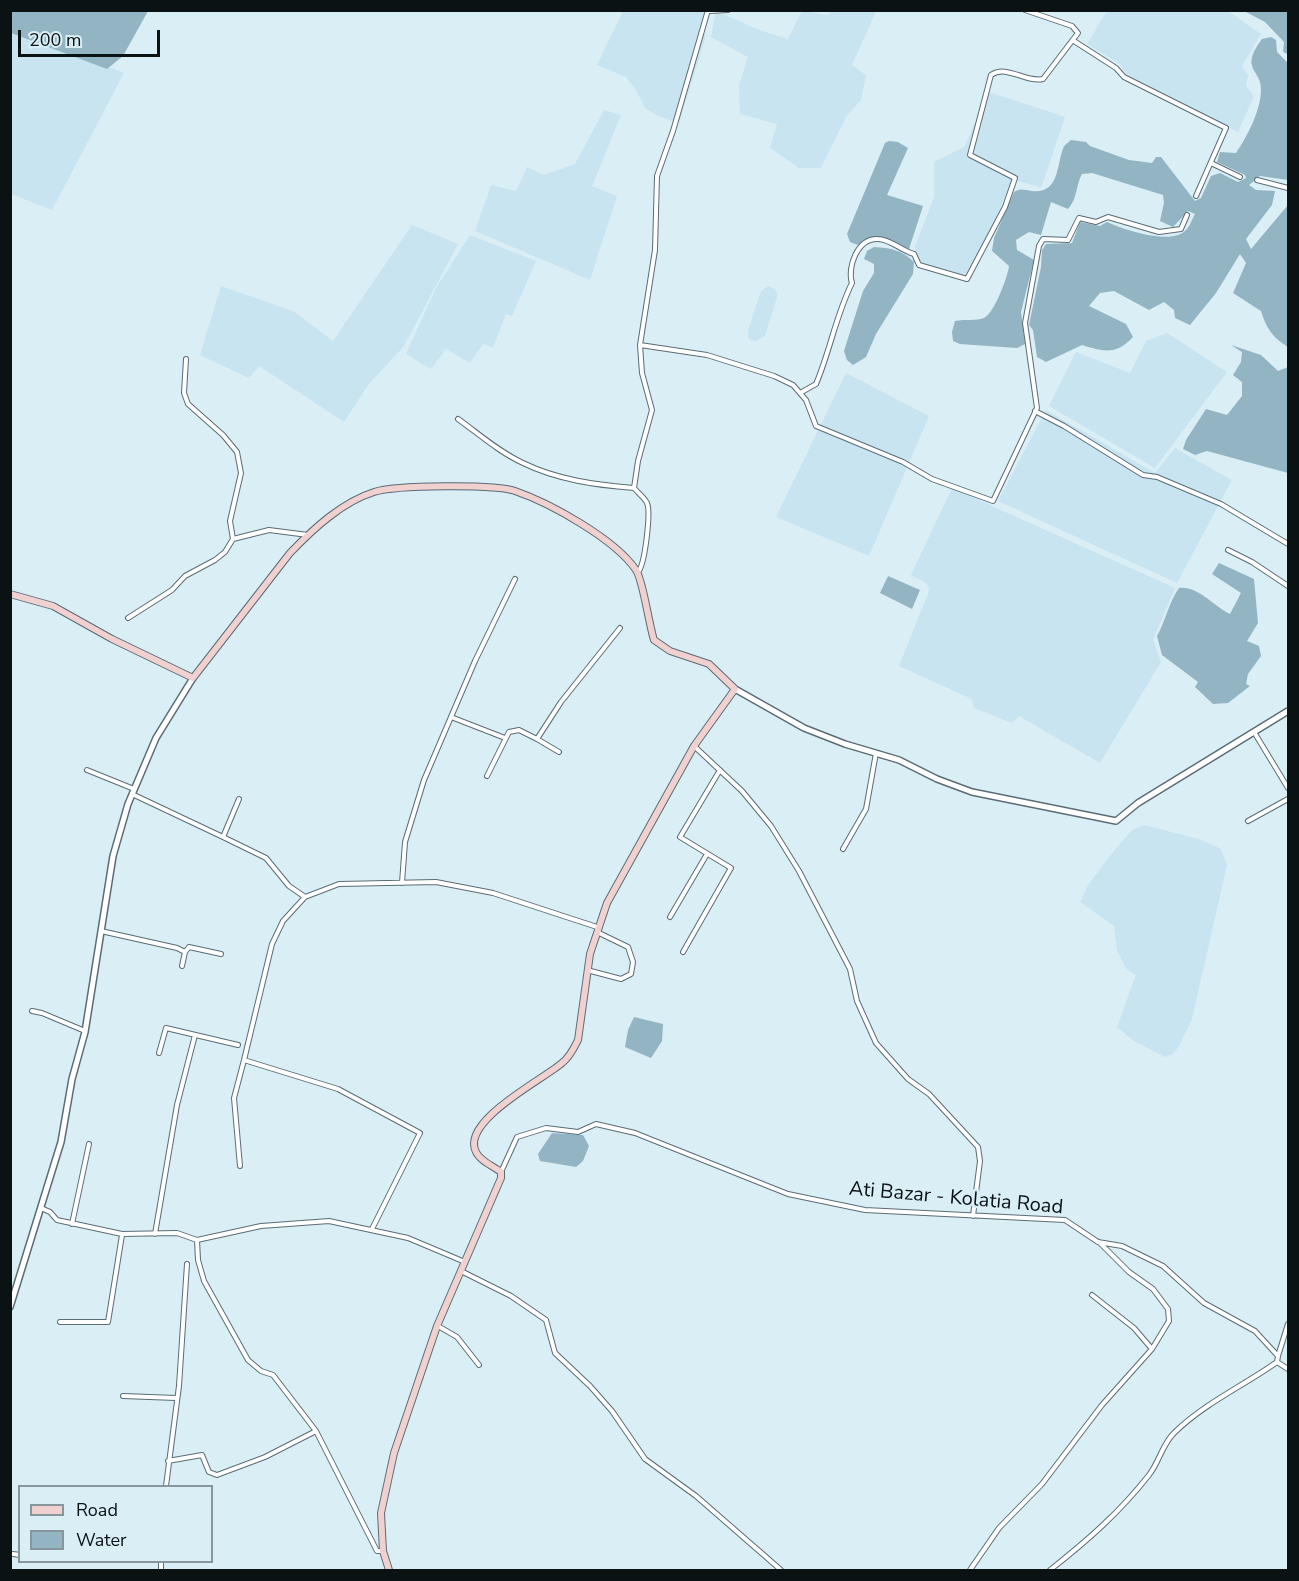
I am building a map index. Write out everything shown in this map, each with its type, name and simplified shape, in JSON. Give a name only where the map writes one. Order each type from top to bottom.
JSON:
[{"type":"main road","points":[[10,594],[53,606],[112,639],[193,678],[219,647],[275,570],[308,535],[355,501],[388,488],[505,489],[581,523],[601,538],[638,572],[654,640],[670,651],[709,664],[735,688],[696,743],[611,896],[596,930],[587,970],[578,1040],[572,1052],[563,1062],[504,1103],[478,1129],[475,1137],[475,1151],[482,1160],[501,1172],[501,1178],[437,1326],[394,1453],[381,1513],[383,1551],[389,1570]]},
{"type":"street","points":[[634,488],[638,461],[652,410],[642,373],[640,345],[655,250],[657,176],[674,131],[708,11],[728,10]]},
{"type":"street","points":[[800,393],[816,384],[844,300],[852,283],[849,272],[854,257],[867,242],[878,239],[885,241],[914,254],[919,265],[967,279],[1005,207],[1015,178],[970,155],[991,75],[1005,70],[1033,81],[1043,79],[1078,33],[1072,26],[1025,10]]},
{"type":"street","points":[[1074,41],[1116,68],[1124,77],[1226,128],[1196,196]]},
{"type":"street","points":[[1211,162],[1240,177]]},
{"type":"street","points":[[1257,180],[1288,188]]},
{"type":"street","points":[[640,345],[707,355],[774,376],[793,385],[806,400],[816,426],[903,462],[932,479],[993,501],[1035,411],[1025,323],[1039,246],[1043,239],[1068,240],[1079,218],[1096,222],[1108,217],[1159,232],[1180,229],[1187,215]]},
{"type":"street","points":[[129,618],[172,590],[185,576],[215,560],[225,552],[233,539],[230,521],[241,473],[237,452],[223,435],[188,404],[183,393],[186,359]]},
{"type":"street","points":[[1035,411],[1064,426],[1143,475],[1157,477],[1221,504],[1288,544]]},
{"type":"street","points":[[458,419],[504,453],[550,475],[634,488],[645,499],[648,510],[643,563],[638,572]]},
{"type":"street","points":[[233,539],[269,530],[308,535]]},
{"type":"street","points":[[1228,550],[1252,562],[1288,586]]},
{"type":"street","points":[[402,883],[405,842],[424,780],[515,579]]},
{"type":"street","points":[[537,739],[561,702],[620,628]]},
{"type":"street","points":[[10,1307],[62,1142],[72,1079],[86,1032],[112,856],[133,792],[156,738],[193,678]]},
{"type":"street","points":[[735,688],[804,728],[899,760],[937,779],[972,792],[1116,821],[1138,803],[1288,711]]},
{"type":"street","points":[[451,717],[505,738]]},
{"type":"street","points":[[487,776],[505,738],[512,730],[537,739],[559,752]]},
{"type":"street","points":[[1254,731],[1288,788]]},
{"type":"street","points":[[696,743],[771,826],[799,871],[850,969],[857,1001],[876,1043],[908,1079],[929,1094],[978,1147],[980,1161],[972,1216]]},
{"type":"street","points":[[843,849],[866,809],[876,753]]},
{"type":"street","points":[[87,770],[266,858],[289,886],[305,897]]},
{"type":"street","points":[[683,952],[731,868],[680,837],[720,770]]},
{"type":"street","points":[[223,837],[238,799]]},
{"type":"street","points":[[1248,821],[1288,799]]},
{"type":"street","points":[[670,917],[707,854]]},
{"type":"street","points":[[240,1166],[234,1098],[272,944],[283,921],[305,897],[339,884],[436,882],[493,893],[596,930],[628,947],[633,962],[631,974],[621,979],[587,970]]},
{"type":"street","points":[[101,931],[185,952]]},
{"type":"street","points":[[182,966],[185,952],[189,947],[221,954]]},
{"type":"street","points":[[32,1011],[86,1032]]},
{"type":"street","points":[[159,1053],[166,1028],[238,1045]]},
{"type":"street","points":[[155,1234],[177,1105],[195,1035]]},
{"type":"street","points":[[244,1060],[338,1089],[419,1131],[372,1229]]},
{"type":"street","name":"Ati Bazar - Kolatia Road","points":[[501,1172],[517,1137],[546,1128],[578,1132],[596,1124],[635,1133],[788,1194],[865,1210],[1065,1220],[1098,1242],[1122,1246],[1163,1266],[1204,1303],[1255,1331],[1278,1356]]},
{"type":"street","points":[[72,1224],[89,1144]]},
{"type":"street","points":[[40,1208],[50,1212],[57,1220],[72,1224],[123,1234],[177,1233],[196,1240],[261,1226],[329,1221],[408,1238],[465,1262]]},
{"type":"street","points":[[60,1322],[108,1322],[123,1234]]},
{"type":"street","points":[[196,1240],[198,1260],[204,1281],[248,1360],[261,1371],[273,1375],[316,1431],[377,1551],[383,1551]]},
{"type":"street","points":[[970,1570],[999,1528],[1042,1484],[1102,1405],[1152,1349],[1169,1322],[1168,1309],[1153,1289],[1129,1272],[1098,1242]]},
{"type":"street","points":[[166,1485],[184,1328],[187,1264]]},
{"type":"street","points":[[461,1271],[511,1296],[546,1320],[555,1353],[612,1410],[645,1459],[696,1496],[782,1570]]},
{"type":"street","points":[[1092,1295],[1134,1328],[1152,1349]]},
{"type":"street","points":[[1050,1570],[1100,1531],[1122,1507],[1155,1467],[1161,1451],[1180,1427],[1216,1399],[1249,1382],[1277,1362],[1288,1324]]},
{"type":"street","points":[[437,1326],[457,1337],[479,1365]]},
{"type":"street","points":[[1277,1362],[1288,1369]]},
{"type":"street","points":[[123,1396],[176,1398]]},
{"type":"street","points":[[168,1461],[202,1455],[209,1473],[217,1475],[265,1457],[316,1431]]},
{"type":"street","points":[[13,1554],[18,1555]]},
{"type":"shaded area","points":[[623,11],[704,11],[705,39],[679,123],[656,115],[645,108],[626,77],[597,65]]},
{"type":"shaded area","points":[[716,11],[762,31],[788,39],[802,11],[828,15],[830,11],[876,11],[852,65],[866,75],[861,100],[846,117],[821,168],[799,168],[770,148],[777,124],[740,114],[739,85],[748,57],[711,37]]},
{"type":"shaded area","points":[[1107,11],[1228,11],[1261,34],[1242,66],[1248,75],[1246,86],[1254,96],[1238,132],[1127,75],[1120,64],[1087,44]]},
{"type":"shaded area","points":[[10,29],[124,73],[52,210],[11,194]]},
{"type":"shaded area","points":[[989,92],[1065,117],[1041,188],[1012,179],[994,224],[966,277],[921,264],[915,247],[934,197],[934,162],[964,147]]},
{"type":"shaded area","points":[[604,110],[621,115],[592,186],[617,196],[590,280],[475,231],[491,185],[516,191],[527,167],[544,175],[575,164]]},
{"type":"shaded area","points":[[412,225],[458,244],[404,346],[368,385],[344,422],[259,366],[249,378],[200,355],[221,286],[293,311],[333,341]]},
{"type":"shaded area","points":[[470,235],[536,261],[512,316],[506,314],[493,348],[483,344],[470,363],[446,349],[431,369],[406,354],[436,288]]},
{"type":"shaded area","points":[[768,286],[775,289],[778,294],[765,336],[755,342],[748,338],[748,331],[761,291]]},
{"type":"shaded area","points":[[1167,333],[1227,372],[1155,468],[1049,406],[1076,352],[1130,373],[1146,341]]},
{"type":"shaded area","points":[[846,373],[929,416],[869,556],[776,517]]},
{"type":"shaded area","points":[[1046,410],[1155,473],[1175,448],[1232,480],[1177,583],[998,501]]},
{"type":"shaded area","points":[[952,488],[1175,588],[1153,640],[1161,662],[1100,763],[1019,716],[1012,723],[974,708],[972,699],[899,666],[930,589],[926,583],[911,575]]},
{"type":"shaded area","points":[[1144,825],[1202,840],[1221,849],[1227,865],[1192,1019],[1179,1046],[1173,1054],[1165,1057],[1134,1041],[1117,1027],[1136,975],[1126,969],[1117,950],[1114,926],[1080,902],[1088,885],[1113,852],[1132,830]]},
{"type":"water","points":[[11,10],[148,11],[123,56],[107,69],[11,33]]},
{"type":"water","points":[[1244,11],[1288,11],[1288,54],[1283,52],[1284,42],[1265,22]]},
{"type":"water","points":[[1271,37],[1276,40],[1277,52],[1288,63],[1288,180],[1260,176],[1249,185],[1256,190],[1275,191],[1272,205],[1246,239],[1251,249],[1288,205],[1288,347],[1271,332],[1261,311],[1233,293],[1246,263],[1240,254],[1216,293],[1190,325],[1175,318],[1174,310],[1164,302],[1149,310],[1114,291],[1100,293],[1089,306],[1126,324],[1133,337],[1115,349],[1104,350],[1082,345],[1046,362],[1037,357],[1033,330],[1029,325],[1041,267],[1042,250],[1046,244],[1072,243],[1080,222],[1100,226],[1107,222],[1147,235],[1169,237],[1185,231],[1195,214],[1188,211],[1173,227],[1160,221],[1164,203],[1163,195],[1092,173],[1082,174],[1068,209],[1051,202],[1041,235],[1029,232],[1016,240],[1017,250],[1034,260],[1021,312],[1025,344],[1017,348],[960,344],[953,341],[952,332],[955,321],[984,318],[992,310],[1000,294],[1009,266],[992,251],[994,238],[1014,192],[1041,191],[1048,188],[1056,177],[1064,146],[1071,140],[1086,142],[1090,146],[1129,160],[1152,163],[1156,157],[1161,157],[1195,201],[1201,198],[1211,176],[1220,173],[1238,182],[1246,178],[1245,175],[1217,162],[1220,152],[1236,153],[1253,123],[1261,84],[1253,69],[1252,58],[1262,39]]},
{"type":"water","points":[[898,142],[908,148],[887,195],[923,206],[909,249],[881,237],[875,237],[858,245],[850,242],[847,234],[885,143]]},
{"type":"water","points":[[874,247],[901,252],[914,262],[913,274],[876,334],[866,357],[853,365],[847,360],[844,351],[863,291],[874,273],[874,264],[864,259],[867,251]]},
{"type":"water","points":[[1231,345],[1261,355],[1278,371],[1288,367],[1288,473],[1207,451],[1195,455],[1183,449],[1186,440],[1206,409],[1227,415],[1242,396],[1242,382],[1233,375],[1241,362],[1242,352]]},
{"type":"water","points":[[1219,563],[1254,579],[1258,623],[1247,641],[1259,646],[1261,656],[1248,674],[1246,684],[1250,686],[1228,703],[1213,704],[1195,687],[1198,682],[1162,655],[1157,636],[1179,588],[1193,590],[1230,614],[1241,593],[1212,574]]},
{"type":"water","points":[[888,576],[920,590],[912,609],[880,593]]},
{"type":"water","points":[[634,1017],[663,1024],[662,1041],[651,1058],[625,1047],[628,1030]]},
{"type":"water","points":[[552,1133],[583,1135],[589,1146],[583,1161],[576,1167],[540,1161],[538,1154]]}]
